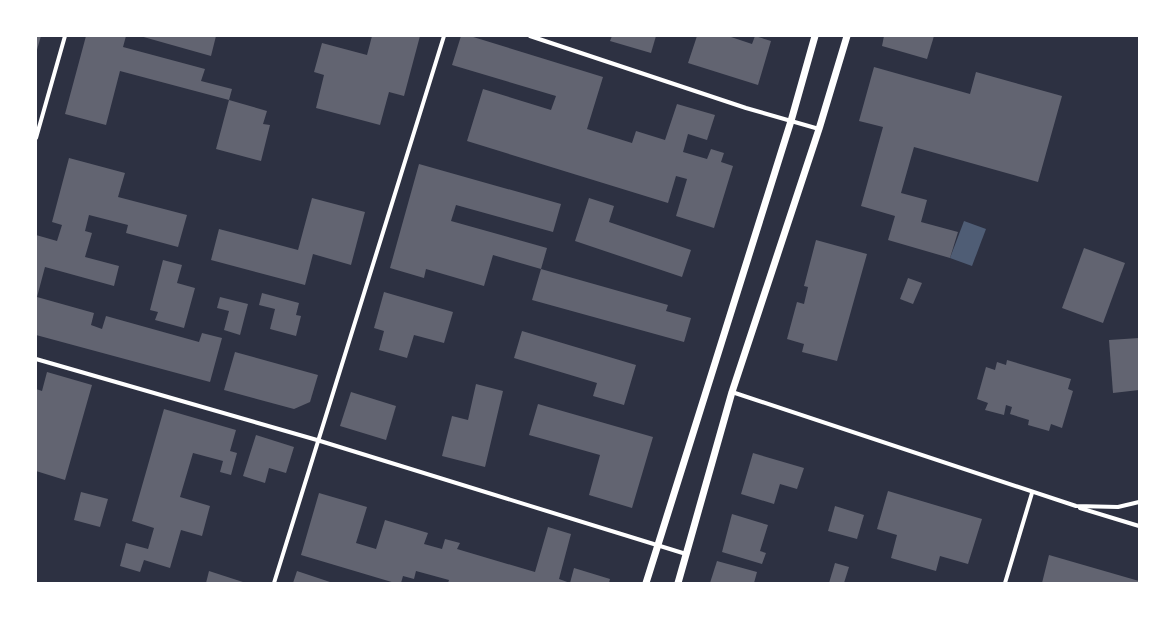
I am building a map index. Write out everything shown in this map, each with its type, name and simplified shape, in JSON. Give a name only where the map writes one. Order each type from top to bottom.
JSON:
[{"type":"street","points":[[36,138],[65,36]]},
{"type":"street","points":[[274,583],[317,440],[444,36]]},
{"type":"street","points":[[530,36],[790,121],[819,129]]},
{"type":"street","points":[[646,583],[790,121],[815,36]]},
{"type":"street","points":[[678,583],[732,392],[819,129],[847,36]]},
{"type":"street","points":[[36,359],[317,440],[686,554]]},
{"type":"street","points":[[732,392],[1032,493],[1139,526]]},
{"type":"street","points":[[1005,583],[1032,493]]},
{"type":"street","points":[[1076,506],[1118,507],[1139,502]]},
{"type":"water","points":[[964,221],[986,229],[972,266],[950,258]]},
{"type":"building","points":[[36,36],[41,36],[36,53]]},
{"type":"building","points":[[86,36],[126,36],[123,47],[205,69],[201,81],[232,89],[229,100],[120,71],[106,125],[65,114]]},
{"type":"building","points":[[140,36],[216,36],[211,56]]},
{"type":"building","points":[[372,36],[420,36],[404,96],[389,92],[380,125],[316,108],[324,75],[314,72],[322,43],[367,55]]},
{"type":"building","points":[[461,36],[470,36],[603,77],[587,129],[632,143],[636,131],[665,140],[677,104],[715,115],[707,140],[688,134],[683,152],[707,159],[711,149],[724,153],[721,162],[733,166],[714,228],[676,216],[687,179],[676,176],[668,203],[467,141],[483,89],[551,110],[556,96],[452,65]]},
{"type":"building","points":[[612,36],[656,36],[651,53],[610,41]]},
{"type":"building","points":[[697,36],[728,36],[752,44],[755,36],[771,41],[758,85],[688,63]]},
{"type":"building","points":[[884,36],[934,36],[927,59],[882,46]]},
{"type":"building","points":[[874,67],[970,94],[976,72],[1062,96],[1038,182],[914,147],[901,193],[927,200],[921,222],[958,232],[950,258],[888,240],[895,216],[861,206],[883,127],[859,121]]},
{"type":"building","points":[[229,100],[267,111],[263,124],[270,125],[261,161],[216,149]]},
{"type":"building","points":[[69,158],[125,173],[118,197],[187,215],[178,247],[126,233],[128,225],[89,215],[85,231],[92,233],[85,257],[119,266],[114,286],[45,267],[37,297],[94,313],[91,325],[102,329],[106,316],[199,342],[202,333],[222,338],[210,382],[36,335],[36,235],[57,241],[62,225],[52,222]]},
{"type":"building","points":[[419,164],[561,204],[553,232],[456,205],[451,221],[547,248],[541,269],[493,255],[484,286],[426,269],[424,278],[390,268]]},
{"type":"building","points":[[312,198],[365,212],[351,265],[313,254],[305,285],[211,260],[219,229],[298,250]]},
{"type":"building","points":[[589,198],[614,206],[609,222],[691,250],[682,277],[575,241]]},
{"type":"building","points":[[816,240],[867,254],[837,361],[802,352],[804,344],[787,339],[797,302],[804,304],[808,287],[804,286]]},
{"type":"building","points":[[1084,248],[1125,263],[1103,323],[1062,308]]},
{"type":"building","points":[[163,260],[182,265],[177,283],[195,288],[184,328],[155,320],[158,312],[150,310]]},
{"type":"building","points":[[541,269],[668,305],[666,311],[691,318],[684,342],[532,300]]},
{"type":"building","points":[[908,278],[922,283],[913,304],[900,299]]},
{"type":"building","points":[[384,292],[453,312],[444,343],[414,335],[407,358],[379,350],[384,331],[374,328]]},
{"type":"building","points":[[262,293],[299,303],[296,315],[301,316],[296,336],[270,329],[275,309],[259,305]]},
{"type":"building","points":[[220,297],[248,304],[240,335],[224,330],[229,311],[217,308]]},
{"type":"building","points":[[522,331],[636,365],[624,405],[593,396],[597,383],[514,358]]},
{"type":"building","points":[[1139,338],[1139,390],[1113,393],[1109,340]]},
{"type":"building","points":[[235,352],[318,375],[310,402],[294,409],[224,390]]},
{"type":"building","points":[[1007,360],[1071,379],[1068,389],[1073,391],[1062,428],[1051,424],[1049,431],[1028,425],[1029,420],[1010,414],[1012,407],[1006,405],[1004,415],[985,410],[988,403],[977,399],[986,367],[995,370],[997,362],[1006,365]]},
{"type":"building","points":[[47,372],[92,385],[65,480],[36,471],[36,389],[42,391]]},
{"type":"building","points":[[476,384],[503,391],[485,467],[442,456],[452,416],[468,420]]},
{"type":"building","points":[[351,392],[396,406],[386,440],[340,426]]},
{"type":"building","points":[[538,404],[653,437],[632,508],[589,495],[600,455],[529,435]]},
{"type":"building","points":[[164,409],[236,430],[230,451],[237,453],[231,475],[220,472],[223,461],[193,453],[180,497],[210,506],[202,536],[181,530],[170,568],[144,560],[140,572],[120,566],[126,543],[148,549],[154,528],[132,521]]},
{"type":"building","points":[[256,435],[294,447],[286,473],[269,468],[265,483],[243,476]]},
{"type":"building","points":[[753,453],[804,468],[797,489],[780,484],[774,504],[741,494]]},
{"type":"building","points":[[888,491],[982,519],[968,564],[940,556],[936,571],[891,558],[897,535],[877,529]]},
{"type":"building","points":[[81,492],[108,499],[100,527],[74,520]]},
{"type":"building","points":[[319,493],[367,507],[356,543],[376,549],[385,520],[428,533],[424,544],[442,549],[445,539],[460,543],[457,549],[535,572],[548,527],[571,534],[559,579],[570,583],[448,583],[449,580],[416,571],[414,579],[403,576],[401,583],[395,583],[301,555]]},
{"type":"building","points":[[835,506],[864,515],[857,539],[828,531]]},
{"type":"building","points":[[732,514],[768,525],[760,551],[766,553],[762,564],[722,552]]},
{"type":"building","points":[[1049,555],[1139,581],[1139,583],[1042,583]]},
{"type":"building","points":[[717,561],[757,572],[754,583],[710,583]]},
{"type":"building","points":[[835,563],[849,567],[844,583],[829,583]]},
{"type":"building","points":[[574,568],[610,579],[609,583],[570,583]]},
{"type":"building","points":[[209,571],[246,583],[206,583]]},
{"type":"building","points":[[297,571],[333,583],[293,583]]}]
